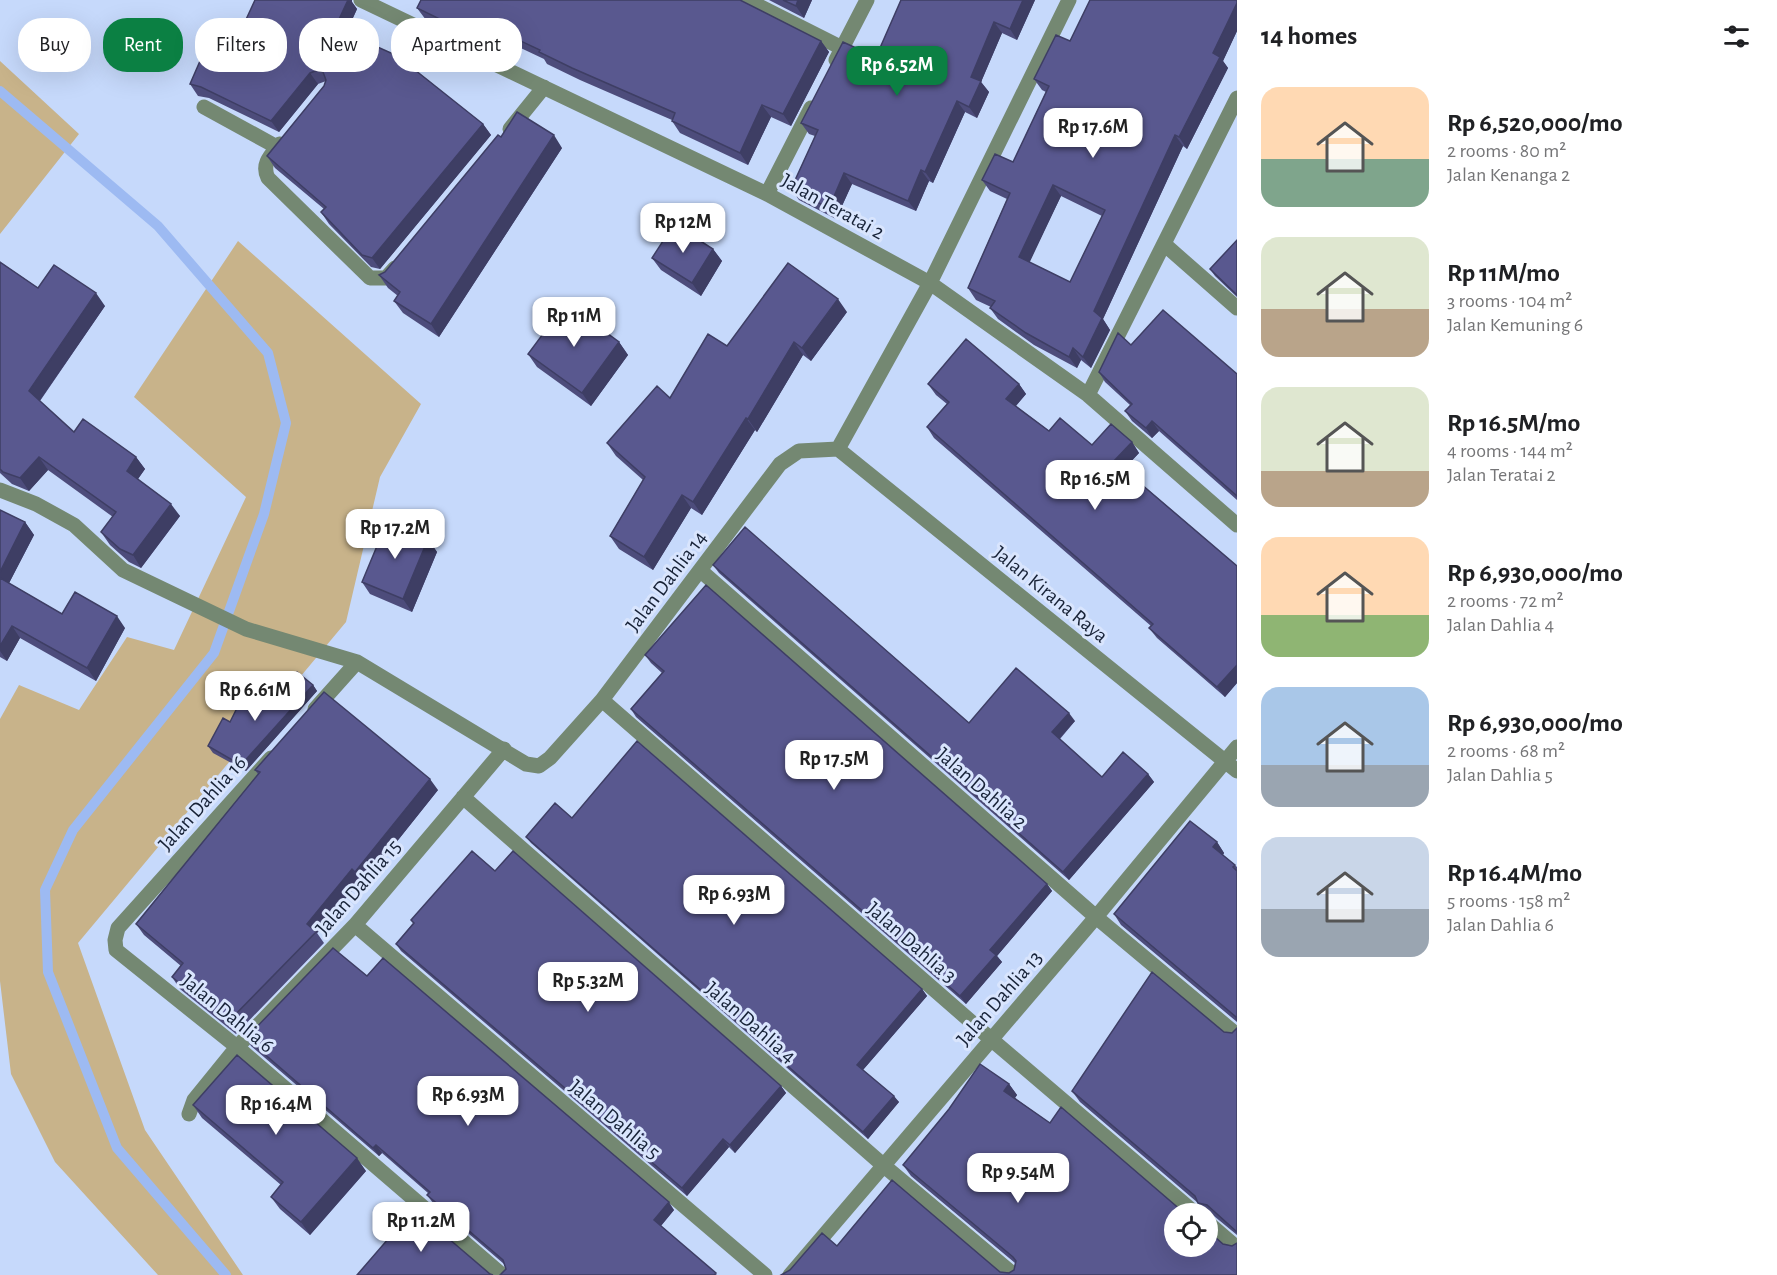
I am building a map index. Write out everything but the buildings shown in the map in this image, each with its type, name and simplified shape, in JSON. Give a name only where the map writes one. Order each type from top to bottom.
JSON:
[{"type":"street","name":"Jalan Teratai 2","points":[[362,0],[767,194],[930,283],[1088,395],[1237,525]]},
{"type":"street","points":[[747,0],[842,48]]},
{"type":"street","points":[[831,69],[867,0]]},
{"type":"street","points":[[838,449],[930,283],[1069,0]]},
{"type":"street","points":[[499,142],[544,87]]},
{"type":"street","points":[[767,194],[820,90]]},
{"type":"street","points":[[1088,395],[1237,98]]},
{"type":"street","points":[[204,107],[278,147]]},
{"type":"street","points":[[291,131],[266,163],[265,171],[268,178],[364,274],[376,280],[386,278],[401,260]]},
{"type":"street","points":[[1164,244],[1237,308]]},
{"type":"street","name":"Jalan Dahlia 14","points":[[504,749],[526,765],[539,766],[550,758],[602,700],[780,464],[799,451],[838,449]]},
{"type":"street","name":"Jalan Kirana Raya","points":[[838,449],[1237,771]]},
{"type":"street","points":[[0,490],[36,504],[74,525],[123,570],[246,629],[357,662],[504,749]]},
{"type":"street","name":"Jalan Dahlia 2","points":[[701,571],[1096,917],[1237,1035]]},
{"type":"street","points":[[301,724],[357,662]]},
{"type":"street","name":"Jalan Dahlia 3","points":[[602,700],[992,1040],[1183,1203]]},
{"type":"street","name":"Jalan Dahlia 16","points":[[116,950],[115,940],[118,928],[285,742]]},
{"type":"street","name":"Jalan Dahlia 13","points":[[790,1275],[992,1040],[1237,747]]},
{"type":"street","name":"Jalan Dahlia 15","points":[[189,1114],[194,1100],[237,1047],[355,925],[504,749]]},
{"type":"street","name":"Jalan Dahlia 4","points":[[464,797],[884,1166],[1014,1275]]},
{"type":"street","name":"Jalan Dahlia 5","points":[[355,925],[765,1275]]},
{"type":"street","name":"Jalan Dahlia 6","points":[[116,950],[237,1047],[502,1275]]},
{"type":"street","points":[[1218,1232],[1237,1248]]},
{"type":"shaded area","points":[[0,61],[79,134],[0,234]]},
{"type":"shaded area","points":[[238,241],[421,404],[380,477],[346,622],[78,943],[145,1130],[243,1275],[158,1275],[55,1162],[11,1074],[0,981],[0,719],[19,685],[79,710],[127,637],[174,650],[246,497],[134,397]]},
{"type":"waterway","points":[[0,91],[158,226],[268,353],[286,423],[264,514],[214,653],[73,830],[45,890],[48,972],[117,1148],[226,1275]]}]
